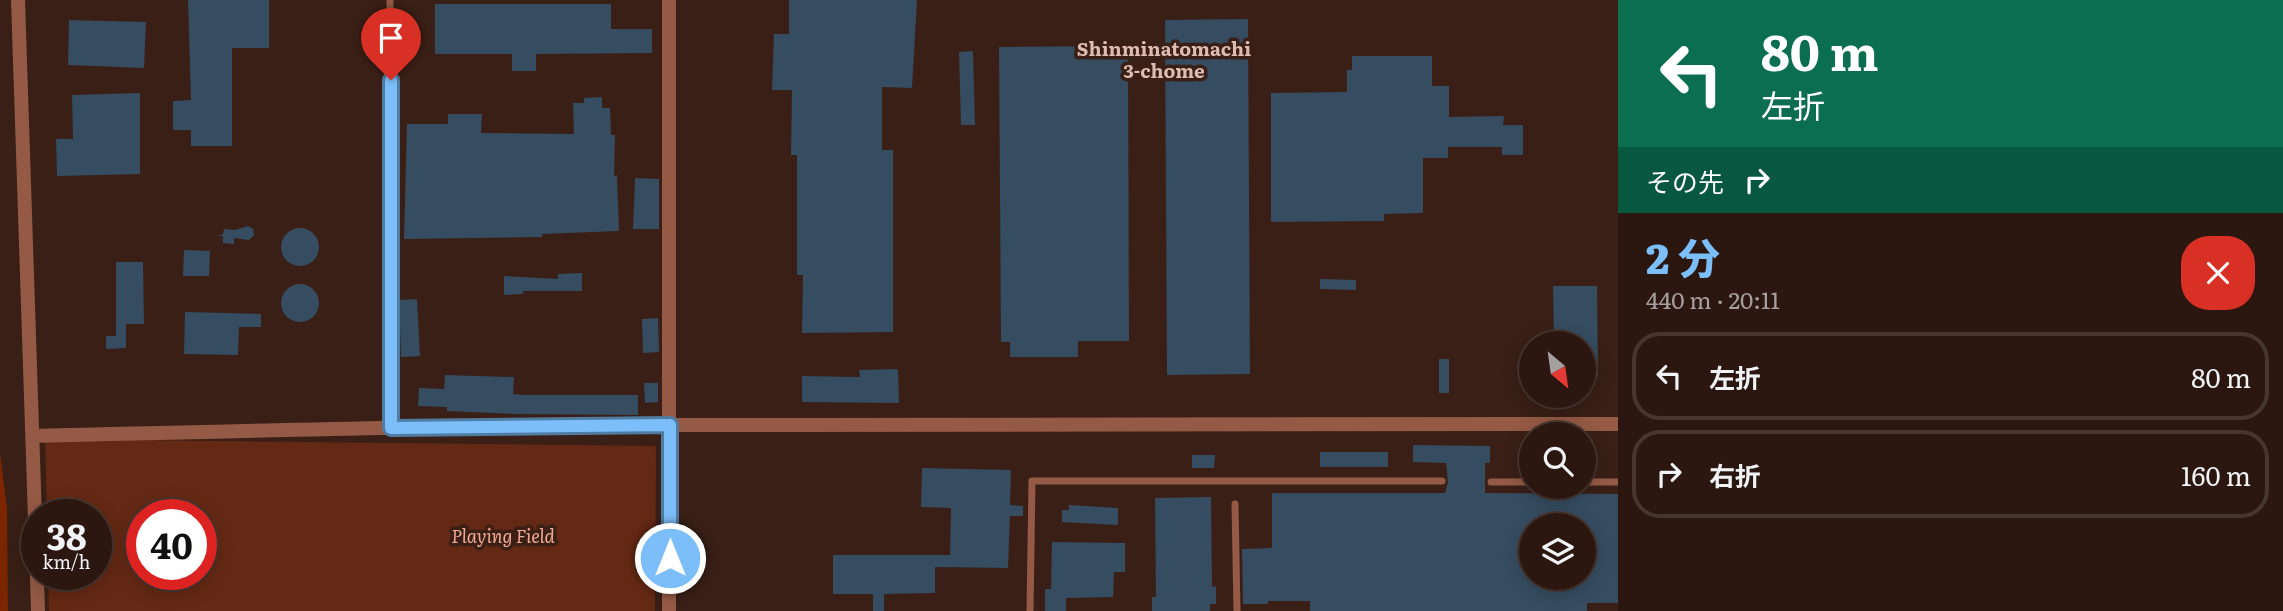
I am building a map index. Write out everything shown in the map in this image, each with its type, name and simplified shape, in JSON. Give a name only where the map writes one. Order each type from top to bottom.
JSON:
[{"type":"street","points":[[18,0],[38,611]]},
{"type":"street","points":[[669,0],[669,611]]},
{"type":"street","points":[[33,436],[670,425],[1618,424]]},
{"type":"lane","points":[[390,0],[391,428]]},
{"type":"lane","points":[[1030,611],[1032,481],[1442,481]]},
{"type":"lane","points":[[1491,482],[1519,482]]},
{"type":"lane","points":[[1596,482],[1618,482]]},
{"type":"lane","points":[[1235,504],[1237,611]]},
{"type":"green space","name":"Playing Field","points":[[45,439],[656,446],[655,611],[49,611],[48,590],[112,590],[112,499],[47,499]]},
{"type":"shaded area","points":[[0,452],[7,509],[8,611],[0,611]]},
{"type":"building","points":[[188,0],[269,0],[269,48],[232,48],[232,146],[191,146],[191,130],[173,130],[173,101],[191,100]]},
{"type":"building","points":[[789,0],[917,0],[912,88],[882,87],[882,150],[893,150],[893,332],[802,333],[803,275],[797,275],[797,155],[791,155],[792,90],[772,90],[774,34],[789,34]]},
{"type":"building","points":[[435,4],[611,4],[611,29],[652,29],[652,53],[536,54],[536,71],[512,71],[512,54],[435,54]]},
{"type":"building","points":[[1248,19],[1250,374],[1167,375],[1165,20]]},
{"type":"building","points":[[69,20],[146,22],[144,68],[68,65]]},
{"type":"building","points":[[1128,46],[1129,341],[1078,341],[1078,357],[1010,357],[1010,342],[1001,342],[999,47]]},
{"type":"building","points":[[973,51],[975,125],[961,125],[959,52]]},
{"type":"building","points":[[1352,56],[1432,56],[1432,86],[1449,86],[1449,117],[1504,116],[1503,125],[1523,125],[1523,155],[1502,155],[1502,147],[1448,147],[1448,158],[1423,158],[1423,213],[1384,214],[1384,221],[1271,222],[1271,93],[1347,92],[1347,70],[1352,70]]},
{"type":"building","points":[[140,93],[140,174],[57,176],[56,139],[73,139],[72,95]]},
{"type":"building","points":[[602,97],[602,108],[610,108],[611,135],[615,135],[614,176],[617,175],[619,231],[542,234],[542,237],[404,239],[407,124],[448,124],[448,114],[482,114],[481,133],[574,134],[573,103],[584,103],[584,98]]},
{"type":"building","points":[[635,178],[659,179],[659,229],[633,229]]},
{"type":"building","points":[[248,226],[253,229],[254,235],[249,240],[234,238],[234,244],[223,243],[223,236],[218,236],[223,234],[224,229],[235,230]]},
{"type":"building","points":[[300,228],[313,234],[319,247],[313,260],[300,266],[287,260],[281,247],[287,234]]},
{"type":"building","points":[[184,250],[210,251],[209,276],[183,276]]},
{"type":"building","points":[[116,262],[143,262],[144,324],[126,324],[126,348],[106,349],[106,336],[116,336]]},
{"type":"building","points":[[582,273],[582,291],[523,291],[523,294],[504,295],[504,276],[558,279],[558,274]]},
{"type":"building","points":[[1320,279],[1356,280],[1356,290],[1320,289]]},
{"type":"building","points":[[300,284],[313,290],[319,303],[313,316],[300,322],[287,316],[281,303],[287,290]]},
{"type":"building","points":[[1553,286],[1597,286],[1598,376],[1596,331],[1554,331]]},
{"type":"building","points":[[417,299],[420,356],[401,357],[399,300]]},
{"type":"building","points":[[185,312],[261,314],[261,327],[239,327],[238,355],[184,354]]},
{"type":"building","points":[[658,318],[659,352],[643,353],[642,319]]},
{"type":"building","points":[[1439,359],[1449,359],[1449,393],[1439,393]]},
{"type":"building","points":[[898,369],[899,403],[802,402],[802,376],[860,377],[859,370]]},
{"type":"building","points":[[445,375],[514,377],[513,394],[638,395],[638,415],[513,414],[447,411],[447,407],[418,406],[419,388],[444,389]]},
{"type":"building","points":[[644,383],[658,383],[658,402],[645,403]]},
{"type":"building","points":[[1413,445],[1490,446],[1490,463],[1485,463],[1485,493],[1519,493],[1519,499],[1596,499],[1596,494],[1618,494],[1618,603],[1587,603],[1587,611],[1310,611],[1310,601],[1243,604],[1242,549],[1272,548],[1272,493],[1445,493],[1448,482],[1446,463],[1413,462]]},
{"type":"building","points":[[1320,452],[1388,452],[1388,467],[1320,467]]},
{"type":"building","points":[[1192,455],[1215,455],[1214,468],[1192,468]]},
{"type":"building","points":[[922,468],[1011,470],[1010,505],[1023,506],[1023,516],[1010,516],[1008,568],[935,567],[935,593],[884,594],[884,611],[873,611],[873,594],[833,594],[833,555],[950,555],[951,508],[921,507]]},
{"type":"building","points":[[1211,497],[1212,587],[1216,586],[1216,604],[1210,604],[1210,611],[1152,611],[1152,597],[1156,597],[1155,498]]},
{"type":"building","points":[[1069,505],[1118,508],[1118,525],[1062,522],[1062,510],[1069,510]]},
{"type":"building","points":[[1052,542],[1125,543],[1125,572],[1114,572],[1113,597],[1066,598],[1066,611],[1045,611],[1045,589],[1051,589]]},
{"type":"district","name":"Shinminatomachi 3-chome","points":[[1164,59]]},
{"type":"route","points":[[391,80],[391,428],[670,425],[670,558]]}]
